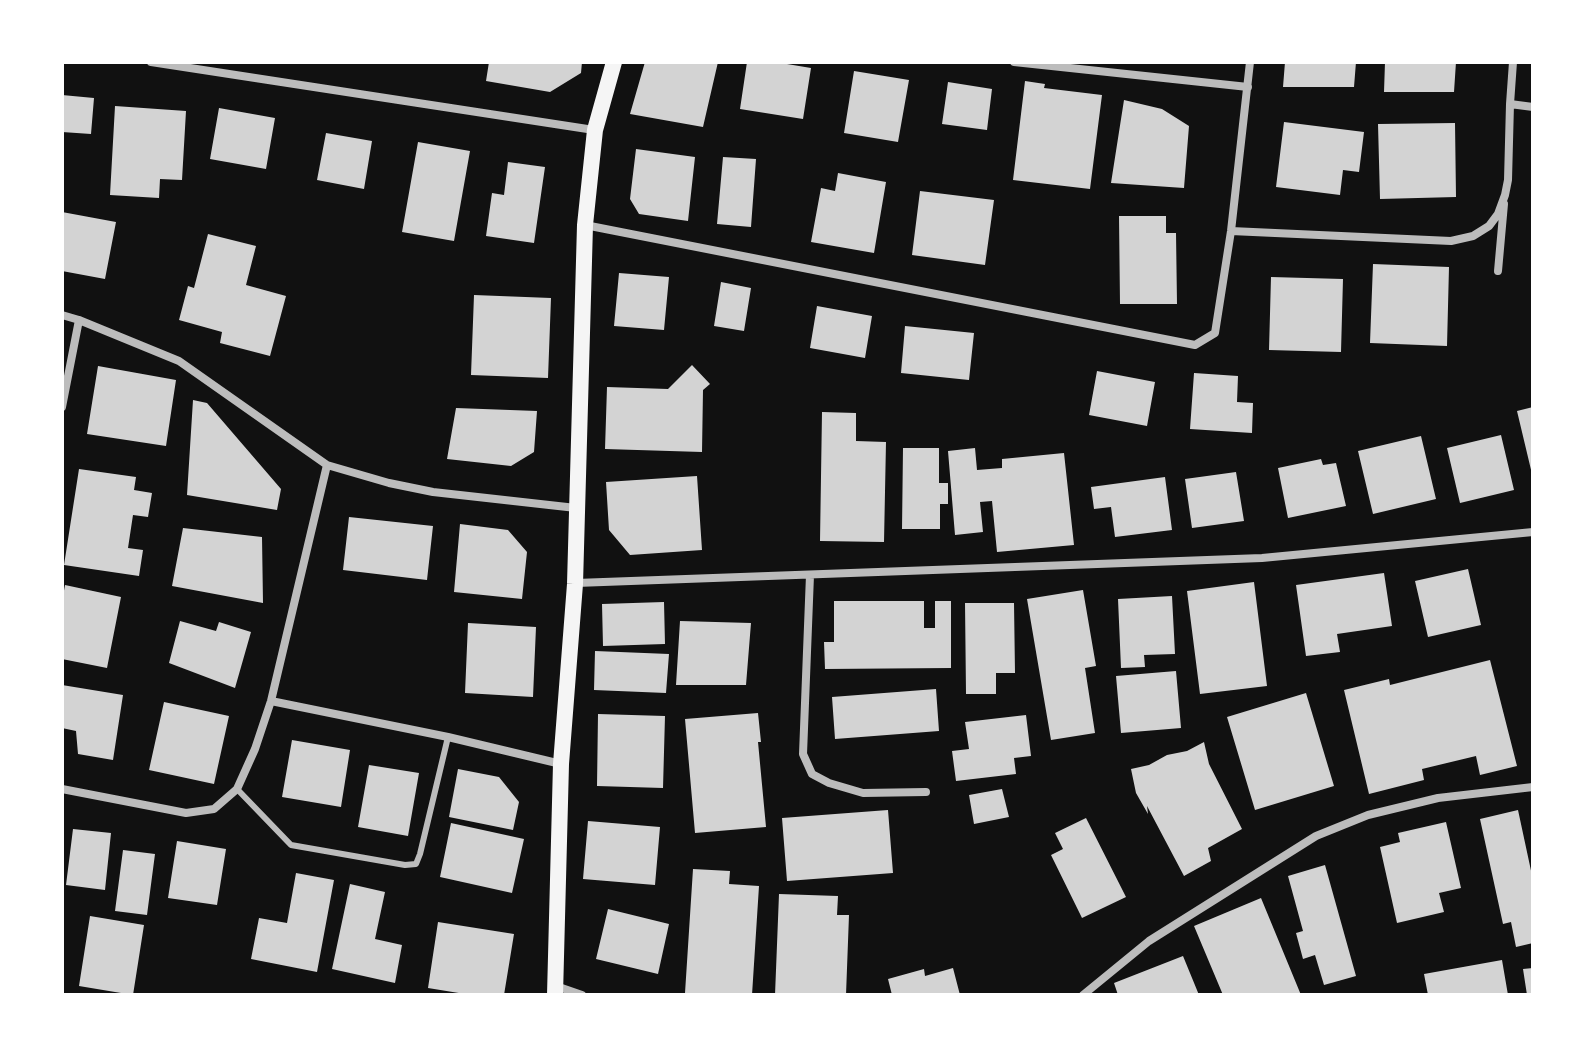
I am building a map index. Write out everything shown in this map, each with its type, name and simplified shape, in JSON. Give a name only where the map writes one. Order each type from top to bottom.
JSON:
[{"type":"main road","points":[[555,991],[561,764],[575,584],[585,225],[595,130],[614,62]]},
{"type":"street","points":[[151,62],[595,130]]},
{"type":"street","points":[[1014,62],[1248,87]]},
{"type":"street","points":[[585,225],[1195,345],[1215,333],[1231,231],[1250,62]]},
{"type":"street","points":[[1498,271],[1508,180],[1513,62]]},
{"type":"street","points":[[1510,104],[1533,107]]},
{"type":"street","points":[[1231,231],[1451,241],[1473,236],[1489,226],[1498,214],[1505,195]]},
{"type":"street","points":[[62,315],[179,361],[327,465],[433,492],[576,508]]},
{"type":"street","points":[[62,407],[79,320]]},
{"type":"street","points":[[62,789],[186,813],[214,809],[237,789],[271,701],[327,465]]},
{"type":"street","points":[[575,584],[1262,558],[1533,532]]},
{"type":"street","points":[[810,575],[803,754],[812,774],[829,783],[863,793],[926,792]]},
{"type":"street","points":[[271,701],[561,764]]},
{"type":"street","points":[[1083,995],[1149,941],[1316,836],[1368,815],[1438,798],[1533,787]]},
{"type":"street","points":[[555,991],[582,995]]},
{"type":"lane","points":[[237,789],[291,845],[405,865],[416,864],[448,737]]},
{"type":"building","points":[[489,62],[582,62],[581,73],[550,92],[486,81]]},
{"type":"building","points":[[645,62],[718,62],[703,127],[630,114]]},
{"type":"building","points":[[747,62],[775,62],[811,68],[803,119],[740,109]]},
{"type":"building","points":[[1285,62],[1356,62],[1354,87],[1283,87]]},
{"type":"building","points":[[1385,62],[1456,62],[1454,92],[1384,92]]},
{"type":"building","points":[[854,71],[909,80],[898,142],[844,133]]},
{"type":"building","points":[[1025,81],[1045,84],[1044,88],[1102,95],[1090,189],[1013,180]]},
{"type":"building","points":[[948,82],[992,89],[987,130],[942,124]]},
{"type":"building","points":[[62,95],[94,98],[91,134],[62,132]]},
{"type":"building","points":[[1124,100],[1162,109],[1189,126],[1184,188],[1111,183]]},
{"type":"building","points":[[115,106],[186,111],[182,180],[160,179],[159,198],[110,195]]},
{"type":"building","points":[[219,108],[275,118],[266,169],[210,159]]},
{"type":"building","points":[[1284,122],[1364,132],[1359,172],[1343,170],[1340,195],[1276,187]]},
{"type":"building","points":[[1455,123],[1456,197],[1380,199],[1378,124]]},
{"type":"building","points":[[326,133],[372,141],[364,189],[317,180]]},
{"type":"building","points":[[418,142],[470,151],[454,241],[402,232]]},
{"type":"building","points":[[636,149],[695,157],[688,221],[639,214],[630,199]]},
{"type":"building","points":[[723,157],[756,159],[751,227],[717,224]]},
{"type":"building","points":[[508,162],[545,167],[534,243],[486,236],[492,193],[504,195]]},
{"type":"building","points":[[838,173],[886,182],[874,253],[811,242],[821,188],[835,191]]},
{"type":"building","points":[[920,191],[994,200],[985,265],[912,255]]},
{"type":"building","points":[[62,212],[116,222],[105,279],[62,271]]},
{"type":"building","points":[[1119,216],[1166,216],[1166,233],[1176,233],[1177,304],[1120,304]]},
{"type":"building","points":[[208,234],[256,246],[246,285],[286,296],[270,356],[220,343],[222,332],[179,320],[188,286],[194,288]]},
{"type":"building","points":[[1373,264],[1449,267],[1447,346],[1370,343]]},
{"type":"building","points":[[619,273],[669,277],[664,330],[614,326]]},
{"type":"building","points":[[1271,277],[1343,279],[1341,352],[1269,350]]},
{"type":"building","points":[[721,282],[751,288],[744,331],[714,326]]},
{"type":"building","points":[[474,295],[551,298],[548,378],[471,375]]},
{"type":"building","points":[[817,306],[872,316],[865,358],[810,348]]},
{"type":"building","points":[[905,326],[974,333],[969,380],[901,373]]},
{"type":"building","points":[[692,365],[710,384],[703,390],[702,452],[605,449],[607,387],[668,389]]},
{"type":"building","points":[[98,366],[176,380],[166,446],[87,434]]},
{"type":"building","points":[[1097,371],[1155,382],[1147,426],[1089,415]]},
{"type":"building","points":[[1194,373],[1238,376],[1237,402],[1253,403],[1252,433],[1190,429]]},
{"type":"building","points":[[193,400],[207,403],[281,489],[277,510],[187,495]]},
{"type":"building","points":[[1533,407],[1533,473],[1532,474],[1517,411]]},
{"type":"building","points":[[456,408],[537,411],[534,452],[511,466],[447,459]]},
{"type":"building","points":[[822,412],[856,413],[856,441],[886,442],[884,542],[820,541]]},
{"type":"building","points":[[1501,435],[1514,490],[1460,503],[1447,448]]},
{"type":"building","points":[[1421,436],[1436,499],[1373,514],[1358,451]]},
{"type":"building","points":[[903,448],[939,448],[939,483],[948,483],[948,504],[940,504],[940,529],[902,529]]},
{"type":"building","points":[[975,448],[977,470],[1002,468],[1002,459],[1064,453],[1074,545],[997,552],[992,501],[980,502],[983,532],[955,535],[948,451]]},
{"type":"building","points":[[1321,459],[1323,465],[1336,463],[1346,506],[1288,518],[1278,468]]},
{"type":"building","points":[[79,469],[136,477],[134,490],[152,493],[148,517],[133,515],[128,548],[143,550],[139,576],[64,565]]},
{"type":"building","points":[[1236,472],[1244,521],[1192,528],[1185,479]]},
{"type":"building","points":[[697,476],[702,550],[630,555],[609,530],[606,482]]},
{"type":"building","points":[[1165,477],[1172,530],[1115,537],[1111,507],[1094,509],[1091,487]]},
{"type":"building","points":[[349,517],[433,526],[427,580],[343,570]]},
{"type":"building","points":[[460,524],[508,530],[527,552],[522,599],[454,592]]},
{"type":"building","points":[[183,528],[262,537],[263,603],[172,586]]},
{"type":"building","points":[[1468,569],[1481,625],[1428,637],[1415,581]]},
{"type":"building","points":[[1384,573],[1392,626],[1337,634],[1340,652],[1306,656],[1296,585]]},
{"type":"building","points":[[1254,582],[1267,686],[1200,694],[1187,591]]},
{"type":"building","points":[[65,585],[121,597],[107,668],[62,659]]},
{"type":"building","points":[[1083,590],[1096,666],[1085,668],[1095,733],[1051,740],[1027,599]]},
{"type":"building","points":[[1172,596],[1175,654],[1144,655],[1145,667],[1121,668],[1118,599]]},
{"type":"building","points":[[834,601],[924,601],[924,628],[935,628],[935,601],[951,601],[951,668],[825,669],[824,642],[834,642]]},
{"type":"building","points":[[664,602],[665,644],[603,646],[602,604]]},
{"type":"building","points":[[965,603],[1014,603],[1015,673],[996,673],[996,694],[966,694]]},
{"type":"building","points":[[180,621],[216,631],[219,622],[251,632],[235,688],[169,663]]},
{"type":"building","points":[[680,621],[751,623],[746,685],[676,685]]},
{"type":"building","points":[[468,623],[536,627],[533,697],[465,693]]},
{"type":"building","points":[[595,651],[669,654],[666,693],[594,690]]},
{"type":"building","points":[[1490,660],[1517,766],[1480,775],[1476,756],[1422,769],[1424,780],[1369,794],[1344,690],[1389,679],[1390,685]]},
{"type":"building","points":[[1176,671],[1181,728],[1121,733],[1116,676]]},
{"type":"building","points":[[62,685],[123,695],[113,760],[78,754],[76,731],[62,728]]},
{"type":"building","points":[[936,689],[939,731],[835,739],[832,697]]},
{"type":"building","points":[[1306,693],[1334,786],[1255,810],[1227,717]]},
{"type":"building","points":[[164,702],[229,716],[214,784],[149,770]]},
{"type":"building","points":[[758,713],[766,827],[695,833],[685,719]]},
{"type":"building","points":[[598,714],[665,716],[663,788],[597,786]]},
{"type":"building","points":[[1026,715],[1031,756],[1014,758],[1016,774],[956,781],[952,751],[969,749],[965,722]]},
{"type":"building","points":[[292,740],[350,750],[341,807],[282,797]]},
{"type":"building","points":[[1204,742],[1209,764],[1242,829],[1208,848],[1211,861],[1184,876],[1147,806],[1148,814],[1136,793],[1131,769],[1187,751]]},
{"type":"building","points":[[369,765],[419,773],[408,836],[358,827]]},
{"type":"building","points":[[458,769],[499,777],[519,802],[513,830],[449,817]]},
{"type":"building","points":[[1002,789],[1009,817],[974,824],[969,795]]},
{"type":"building","points":[[888,810],[893,873],[787,881],[782,818]]},
{"type":"building","points":[[1518,810],[1533,880],[1533,943],[1516,947],[1511,922],[1503,924],[1480,819]]},
{"type":"building","points":[[1086,818],[1126,897],[1082,918],[1051,855],[1063,849],[1055,833]]},
{"type":"building","points":[[588,821],[660,827],[655,885],[583,879]]},
{"type":"building","points":[[1446,822],[1461,888],[1439,893],[1444,912],[1397,923],[1380,847],[1400,842],[1398,833]]},
{"type":"building","points":[[451,823],[524,839],[512,893],[440,877]]},
{"type":"building","points":[[73,829],[111,833],[105,890],[66,885]]},
{"type":"building","points":[[177,841],[226,849],[217,905],[168,898]]},
{"type":"building","points":[[123,850],[155,854],[147,915],[115,911]]},
{"type":"building","points":[[1325,865],[1356,976],[1324,985],[1315,955],[1303,959],[1296,933],[1303,931],[1288,876]]},
{"type":"building","points":[[693,869],[730,871],[729,884],[759,886],[752,995],[685,993]]},
{"type":"building","points":[[296,873],[334,880],[317,972],[251,959],[259,918],[287,923]]},
{"type":"building","points":[[350,884],[385,892],[375,939],[402,945],[395,983],[332,969]]},
{"type":"building","points":[[779,894],[838,896],[837,915],[849,915],[846,995],[775,995]]},
{"type":"building","points":[[1261,898],[1301,995],[1223,995],[1194,926]]},
{"type":"building","points":[[608,909],[669,924],[658,974],[596,959]]},
{"type":"building","points":[[90,916],[144,925],[133,995],[79,986]]},
{"type":"building","points":[[438,922],[514,934],[504,995],[471,995],[428,988]]},
{"type":"building","points":[[1183,956],[1199,995],[1118,995],[1114,983]]},
{"type":"building","points":[[1502,960],[1508,995],[1428,995],[1424,974]]},
{"type":"building","points":[[953,968],[960,995],[892,995],[888,979],[924,969],[925,976]]},
{"type":"building","points":[[1533,968],[1533,995],[1527,995],[1523,969]]}]
